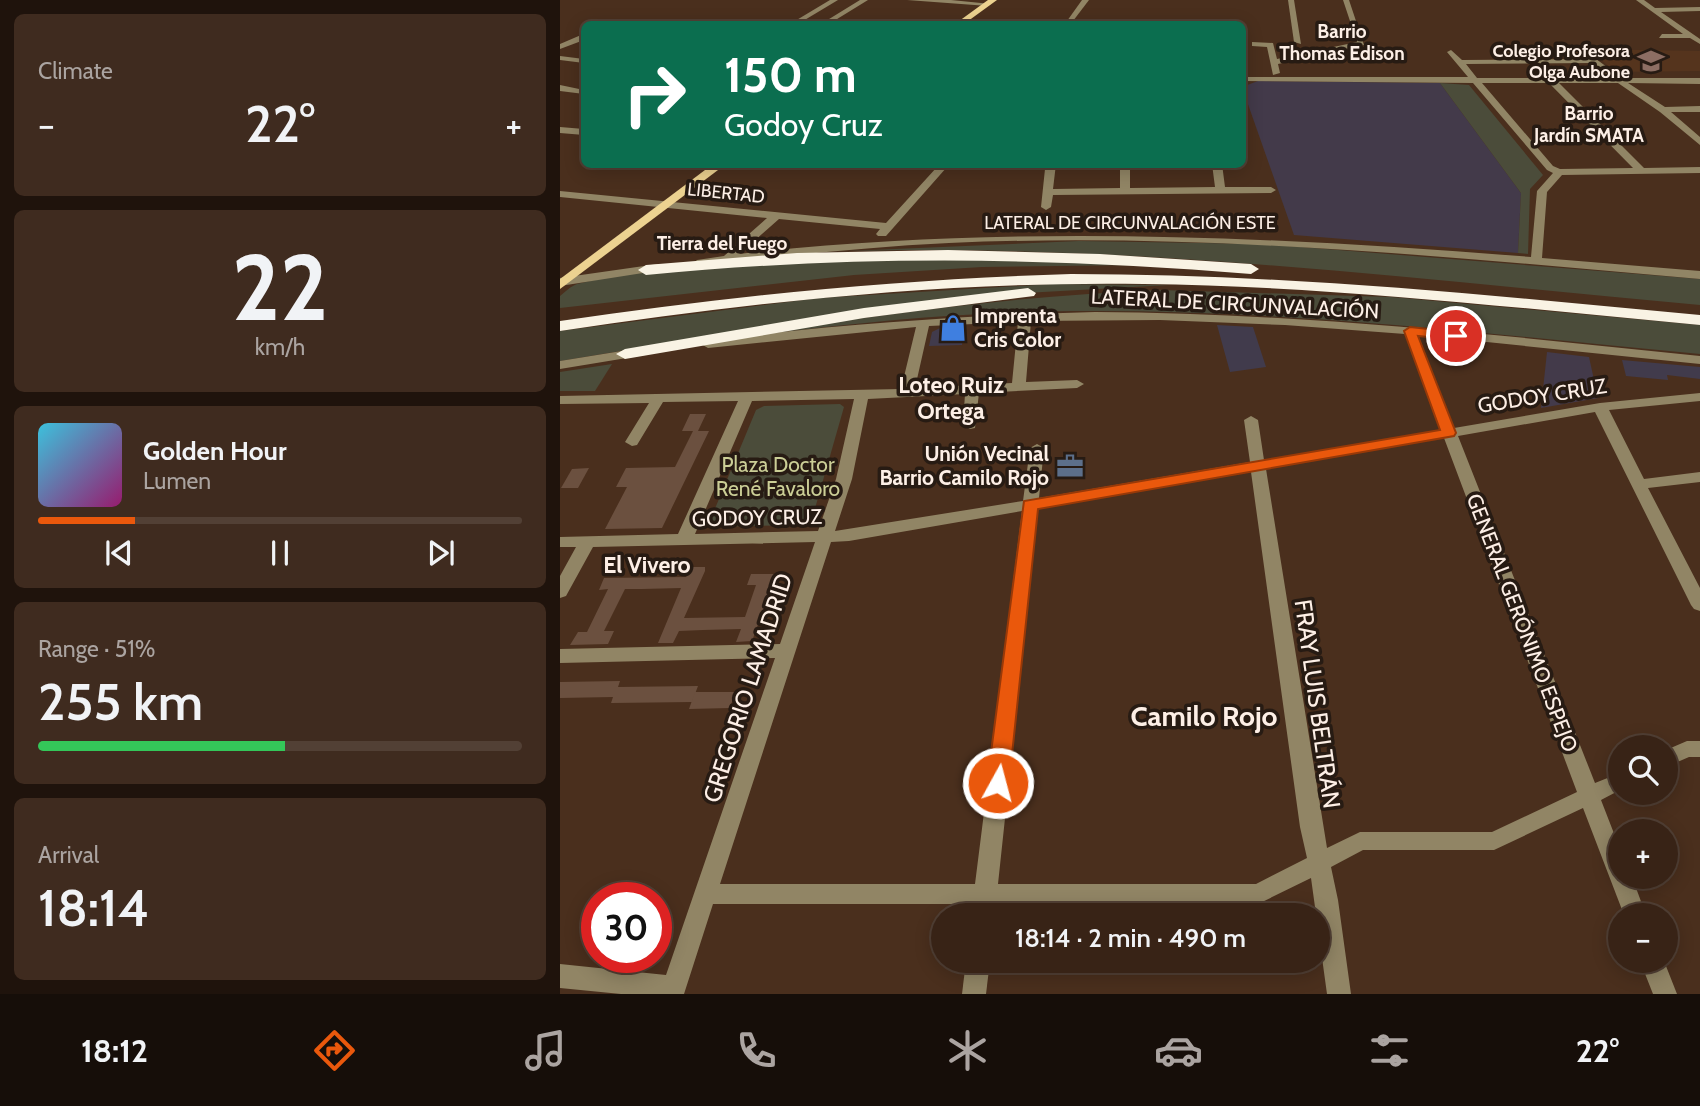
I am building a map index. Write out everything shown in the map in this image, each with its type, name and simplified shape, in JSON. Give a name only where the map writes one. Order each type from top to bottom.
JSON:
[{"type":"highway","points":[[646,270],[772,257],[907,253],[1152,262],[1700,310]]},
{"type":"highway","points":[[563,319],[782,287],[980,272],[1168,270],[1364,280]]},
{"type":"highway","points":[[563,319],[770,297],[986,282],[1170,280],[1383,291],[1700,320]]},
{"type":"highway","points":[[625,354],[864,313],[1032,293],[1210,286],[1383,291]]},
{"type":"main road","points":[[963,21],[990,2]]},
{"type":"main road","points":[[561,282],[716,168]]},
{"type":"street","points":[[799,21],[835,0]]},
{"type":"street","points":[[830,21],[865,0]]},
{"type":"street","points":[[910,0],[990,2]]},
{"type":"street","points":[[1070,19],[1086,0]]},
{"type":"street","points":[[1291,0],[1296,43],[1315,53]]},
{"type":"street","points":[[1274,62],[1362,41],[1346,0]]},
{"type":"street","points":[[1639,0],[1695,36],[1700,42]]},
{"type":"street","points":[[1653,10],[1700,9]]},
{"type":"street","points":[[1662,36],[1695,36]]},
{"type":"street","points":[[560,47],[581,38]]},
{"type":"street","points":[[1255,44],[1270,45],[1278,79]]},
{"type":"street","points":[[1451,52],[1550,168],[1559,172],[1700,170]]},
{"type":"street","points":[[560,58],[581,61]]},
{"type":"street","points":[[1459,62],[1596,61],[1621,82],[1663,110],[1698,140]]},
{"type":"street","points":[[1643,73],[1654,82]]},
{"type":"street","points":[[1246,79],[1700,82]]},
{"type":"street","points":[[1552,81],[1642,171]]},
{"type":"street","points":[[560,88],[581,92]]},
{"type":"street","points":[[1663,110],[1700,109]]},
{"type":"street","points":[[561,131],[581,132]]},
{"type":"street","points":[[873,245],[941,168]]},
{"type":"street","points":[[1046,207],[1051,168]]},
{"type":"street","points":[[1125,168],[1125,191]]},
{"type":"street","points":[[1217,168],[1220,190]]},
{"type":"street","points":[[1536,261],[1542,191],[1559,172]]},
{"type":"street","points":[[1048,192],[1271,190]]},
{"type":"street","name":"LIBERTAD","points":[[560,194],[888,227]]},
{"type":"street","points":[[728,258],[776,216]]},
{"type":"street","name":"LATERAL DE CIRCUNVALACIÓN ESTE","points":[[561,282],[728,258],[873,245],[1041,238],[1154,237],[1303,243],[1700,275]]},
{"type":"street","points":[[590,262],[597,271],[622,272]]},
{"type":"street","points":[[1019,387],[1025,317]]},
{"type":"street","name":"LATERAL DE CIRCUNVALACIÓN","points":[[560,365],[625,354],[806,332],[1025,317],[1223,318],[1410,331],[1700,360]]},
{"type":"street","points":[[907,392],[924,322]]},
{"type":"street","name":"GENERAL GERÓNIMO ESPEJO","points":[[1410,331],[1630,903]]},
{"type":"street","points":[[560,401],[862,396],[1077,384]]},
{"type":"street","points":[[970,425],[972,389]]},
{"type":"street","name":"GREGORIO LAMADRID","points":[[673,991],[844,479],[862,396]]},
{"type":"street","name":"GODOY CRUZ","points":[[560,542],[849,536],[1600,407],[1700,397]]},
{"type":"street","points":[[684,540],[746,398]]},
{"type":"street","points":[[632,442],[658,399]]},
{"type":"street","points":[[1600,407],[1638,484],[1692,574],[1700,606]]},
{"type":"street","name":"FRAY LUIS BELTRÁN","points":[[1251,420],[1339,994]]},
{"type":"street","points":[[984,903],[1037,448]]},
{"type":"street","points":[[1638,484],[1700,477]]},
{"type":"street","points":[[560,592],[587,542]]},
{"type":"street","points":[[560,656],[787,652]]},
{"type":"street","points":[[1678,753],[1687,749],[1700,749]]},
{"type":"street","points":[[1034,903],[1258,894],[1360,841],[1494,841],[1608,787]]},
{"type":"street","points":[[705,894],[933,903]]},
{"type":"street","points":[[974,994],[977,973]]},
{"type":"street","points":[[1657,973],[1665,994]]},
{"type":"street","points":[[560,976],[673,991]]},
{"type":"shaded area","name":"Colegio Profesora Olga Aubone","points":[[1589,49],[1700,51],[1700,71],[1615,72]]},
{"type":"shaded area","points":[[1258,81],[1440,83],[1521,193],[1518,253],[1294,235],[1246,98],[1246,86]]},
{"type":"shaded area","points":[[1217,325],[1253,327],[1266,367],[1230,372]]},
{"type":"shaded area","points":[[965,327],[962,345],[929,346],[932,332],[940,328]]},
{"type":"shaded area","points":[[1547,352],[1589,357],[1598,398],[1541,408]]},
{"type":"shaded area","points":[[1622,360],[1700,367],[1700,379],[1667,375],[1668,380],[1626,376]]},
{"type":"green space","points":[[1440,83],[1469,85],[1543,175],[1530,189],[1528,254],[1518,253],[1521,193]]},
{"type":"green space","points":[[1079,241],[1263,244],[1700,279],[1700,305],[1372,274],[1153,257],[934,250],[824,252]]},
{"type":"green space","points":[[894,255],[1142,265],[982,267],[854,275],[560,308],[560,296],[573,286],[615,276],[694,266]]},
{"type":"green space","points":[[1052,284],[1169,285],[988,295],[856,312],[560,361],[560,331],[819,298]]},
{"type":"green space","points":[[1161,290],[1391,297],[1700,325],[1700,354],[1386,324],[1151,311],[1025,312],[931,317],[698,343],[929,309],[1045,297]]},
{"type":"green space","points":[[612,364],[595,391],[560,391],[560,372]]},
{"type":"green space","name":"Plaza Doctor René Favaloro","points":[[840,404],[844,407],[812,519],[800,525],[713,527],[709,523],[756,410],[764,406]]},
{"type":"building","points":[[690,414],[706,414],[698,431],[709,431],[662,528],[605,529],[627,487],[616,487],[626,468],[675,467],[693,431],[682,431]]},
{"type":"building","points":[[589,468],[578,488],[561,488],[572,469]]},
{"type":"building","points":[[690,567],[705,567],[705,571],[684,618],[745,617],[756,585],[747,585],[751,574],[777,574],[752,641],[736,642],[741,629],[679,631],[673,643],[658,643],[681,588],[625,589],[604,631],[614,631],[608,644],[570,645],[578,632],[587,632],[608,589],[599,590],[604,578],[686,577]]},
{"type":"building","points":[[620,681],[618,687],[698,686],[692,702],[611,703],[613,697],[560,698],[560,682]]},
{"type":"building","points":[[695,692],[735,692],[730,708],[689,709]]},
{"type":"place","name":"Colegio Profesora Olga Aubone","points":[[1651,61]]},
{"type":"place","name":"Imprenta Cris Color","points":[[953,328]]},
{"type":"place","name":"Unión Vecinal Barrio Camilo Rojo","points":[[1070,466]]},
{"type":"district","name":"Barrio Thomas Edison","points":[[1342,42]]},
{"type":"district","name":"Barrio Jardín SMATA","points":[[1589,124]]},
{"type":"district","name":"Tierra del Fuego","points":[[722,243]]},
{"type":"district","name":"Loteo Ruiz Ortega","points":[[951,398]]},
{"type":"district","name":"El Vivero","points":[[647,565]]},
{"type":"district","name":"Camilo Rojo","points":[[1204,716]]},
{"type":"route","points":[[998,783],[1030,505],[1449,433],[1410,331],[1456,336]]}]
